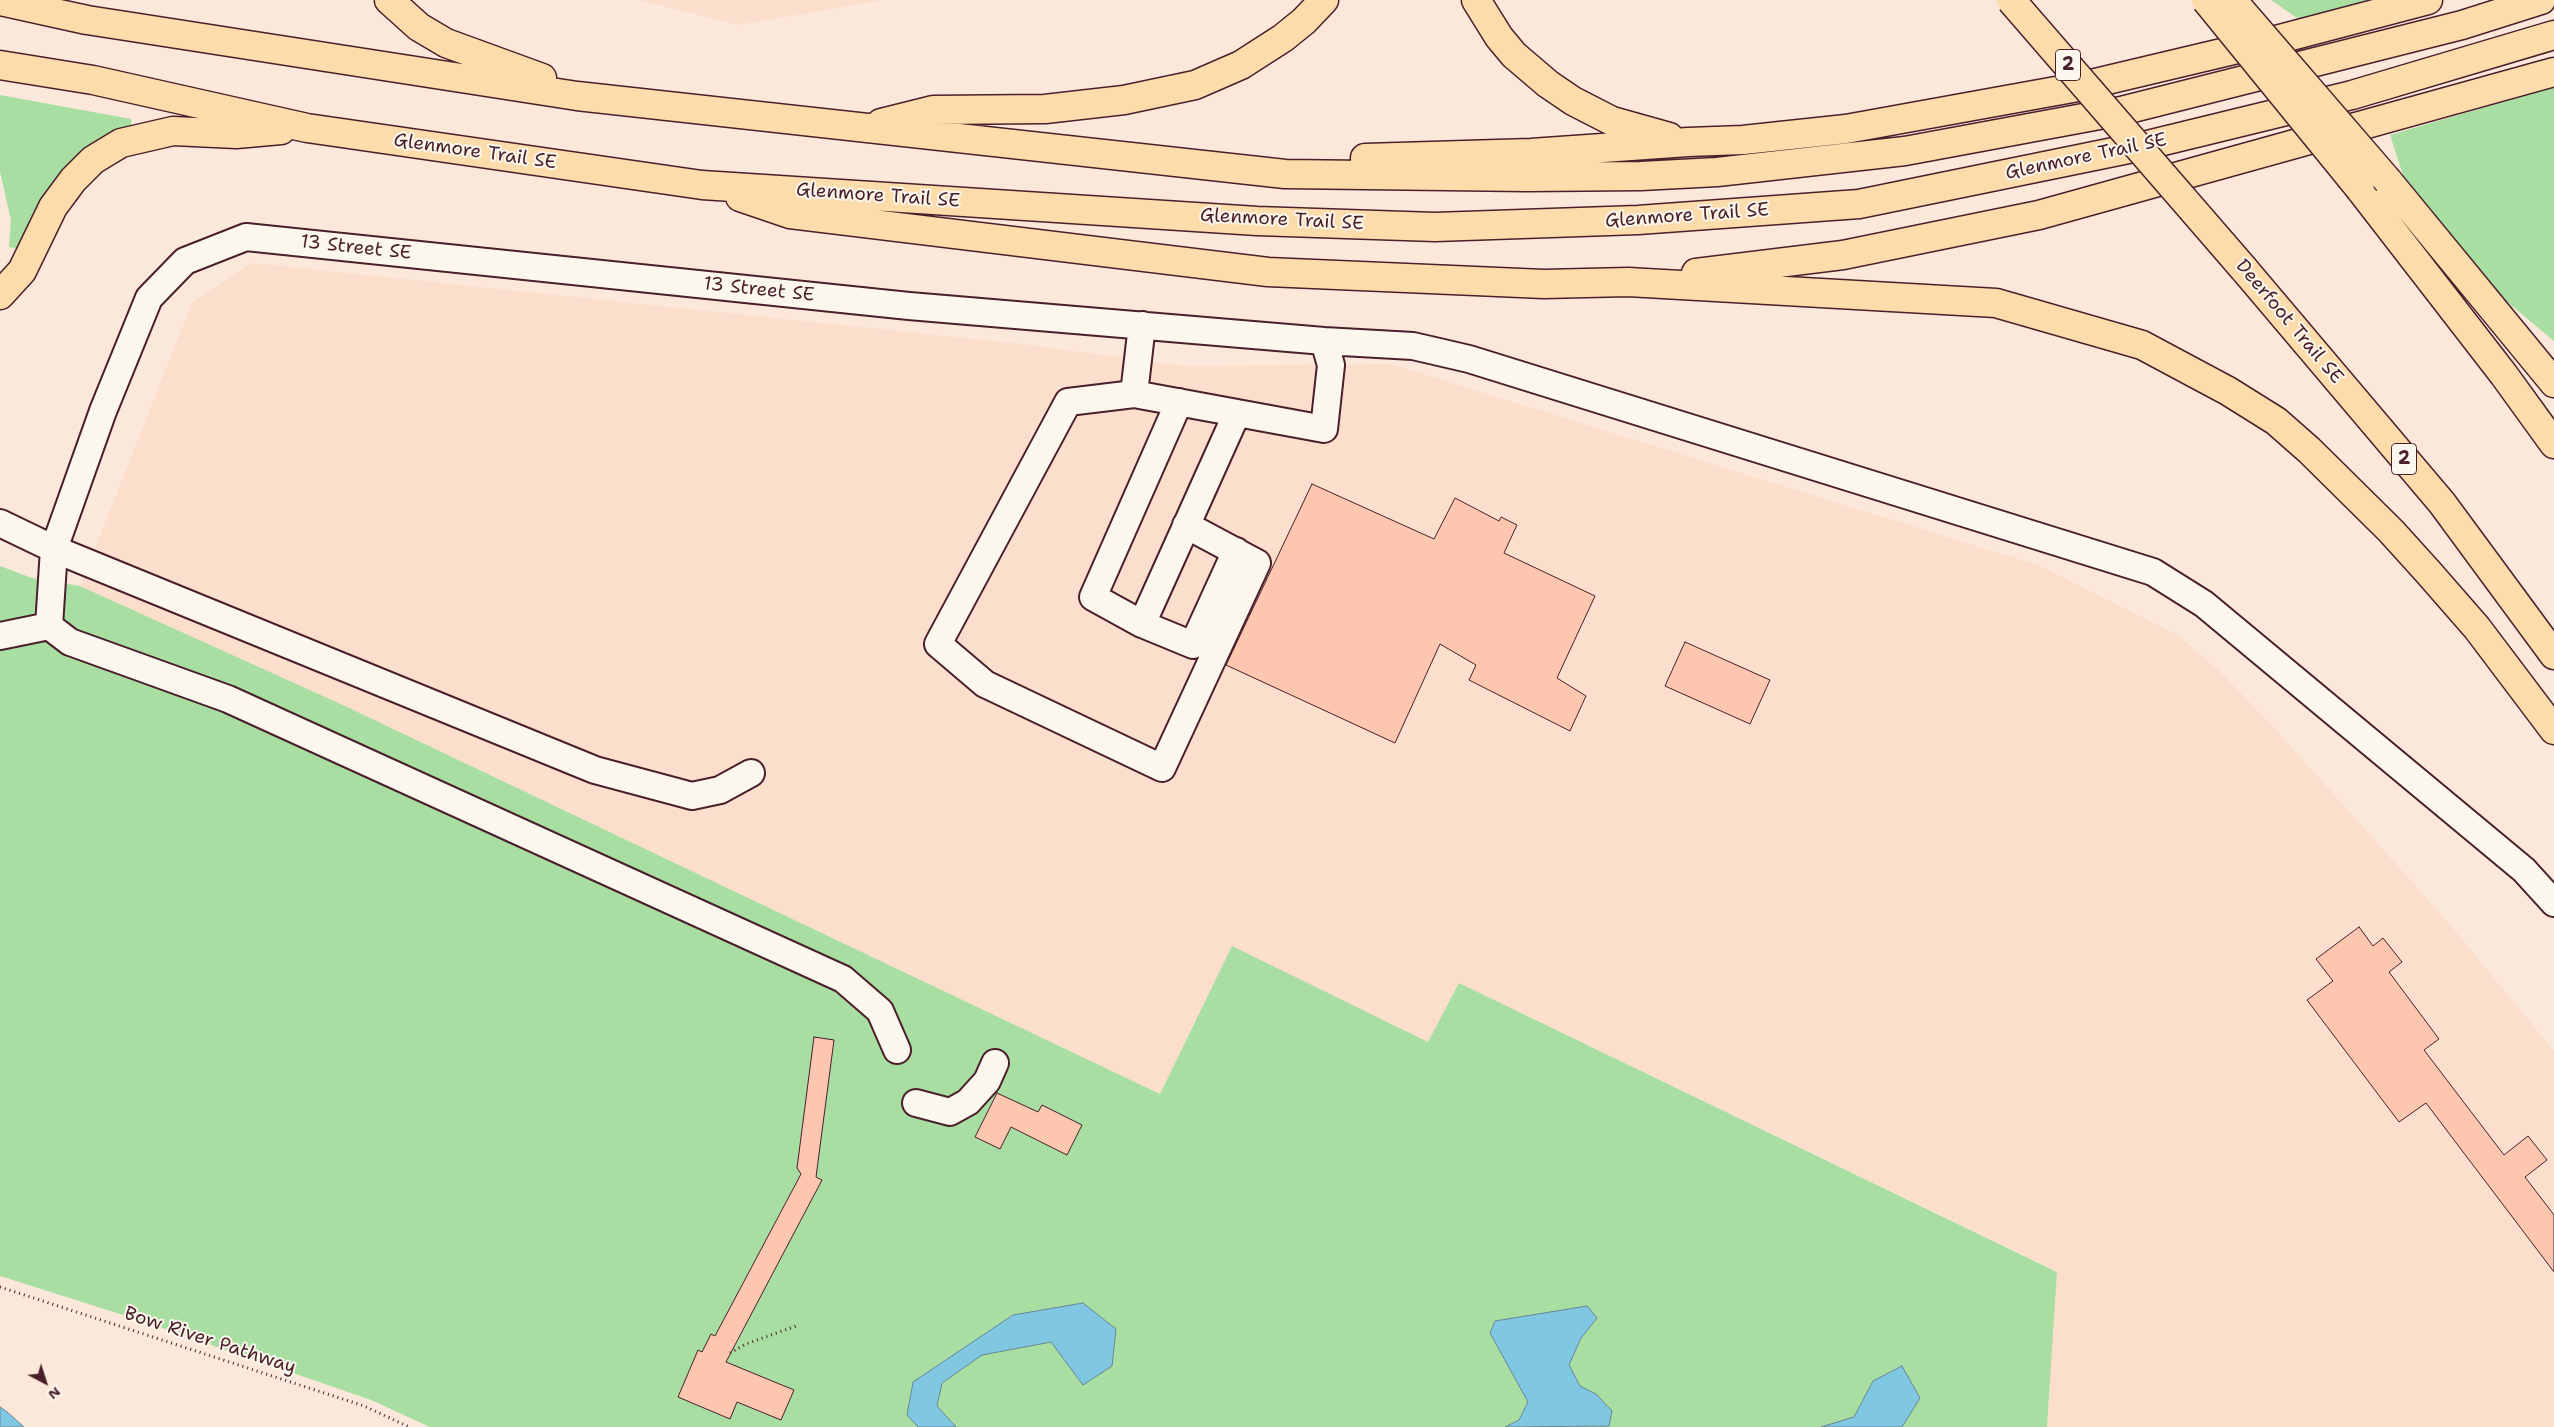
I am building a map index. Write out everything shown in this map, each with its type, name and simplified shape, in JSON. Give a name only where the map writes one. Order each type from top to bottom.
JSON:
[{"type":"highway","points":[[389,0],[419,27],[446,43],[476,56],[539,76],[577,96]]},
{"type":"highway","points":[[863,127],[933,110],[1045,109],[1124,100],[1195,85],[1241,65],[1283,38],[1304,21],[1324,0]]},
{"type":"highway","points":[[1476,0],[1499,37],[1514,54],[1573,101],[1612,121],[1688,142]]},
{"type":"highway","name":"Deerfoot Trail SE","points":[[2010,0],[2244,269],[2442,502],[2554,656]]},
{"type":"highway","points":[[2206,0],[2360,189],[2504,375],[2554,444]]},
{"type":"highway","points":[[2232,0],[2388,181],[2554,383]]},
{"type":"highway","name":"Glenmore Trail SE","points":[[0,1],[97,22],[577,96],[1285,174],[1418,177],[1641,176],[1717,172],[1905,151],[2121,111],[2462,25],[2541,0]]},
{"type":"highway","points":[[1285,174],[1333,159],[1531,154],[1688,142],[1743,140],[1846,129],[2078,87],[2276,40],[2416,2]]},
{"type":"highway","name":"Glenmore Trail SE","points":[[0,65],[93,80],[307,128],[702,184],[1257,221],[1435,227],[1638,220],[1859,204],[2143,146],[2352,95],[2554,35]]},
{"type":"highway","points":[[1628,282],[1844,255],[2039,215],[2554,72]]},
{"type":"highway","points":[[0,295],[22,271],[53,208],[73,180],[93,160],[121,144],[173,131],[236,134],[307,128]]},
{"type":"highway","points":[[702,184],[790,214],[1268,272],[1544,284],[1628,282],[1996,304],[2142,345],[2228,391],[2276,421],[2310,450],[2392,531],[2477,628],[2554,730]]},
{"type":"highway","points":[[2518,338],[2554,363]]},
{"type":"lane","name":"13 Street SE","points":[[49,626],[54,549],[103,411],[149,298],[185,261],[246,237],[910,306],[1324,341],[1413,346],[1469,359],[2153,572],[2204,604],[2524,870],[2554,903]]},
{"type":"lane","points":[[1134,394],[1142,325]]},
{"type":"lane","points":[[1186,525],[1256,562],[1162,768],[985,684],[938,644],[1068,402],[1134,394],[1324,429],[1331,364],[1324,341]]},
{"type":"lane","points":[[1179,402],[1093,597],[1142,624],[1193,645],[1236,551]]},
{"type":"lane","points":[[1142,624],[1237,413]]},
{"type":"lane","points":[[0,523],[54,549],[595,770],[692,796],[720,790],[751,774]]},
{"type":"lane","points":[[0,636],[49,626],[70,642],[228,700],[843,979],[880,1011],[897,1050]]},
{"type":"lane","points":[[916,1103],[950,1112],[968,1102],[987,1081],[995,1063]]},
{"type":"path","name":"Bow River Pathway","points":[[0,1287],[364,1406],[409,1427]]},
{"type":"path","points":[[730,1353],[746,1344],[799,1325]]},
{"type":"shaded area","points":[[639,0],[884,0],[738,25]]},
{"type":"shaded area","points":[[252,263],[1022,344],[1185,366],[1391,364],[2041,566],[2179,636],[2220,672],[2268,721],[2447,921],[2554,1051],[2554,1427],[2047,1427],[2057,1271],[1459,983],[1429,1043],[1232,947],[1160,1094],[345,706],[80,586],[192,303]]},
{"type":"green space","points":[[2271,0],[2370,0],[2322,18],[2297,18]]},
{"type":"green space","points":[[2554,87],[2554,341],[2494,291],[2406,184],[2390,135]]},
{"type":"green space","points":[[0,95],[131,119],[132,128],[19,249],[9,247],[11,220],[0,172]]},
{"type":"green space","points":[[0,566],[32,578],[80,586],[345,706],[1160,1094],[1232,946],[1428,1042],[1459,983],[2057,1272],[2047,1427],[430,1427],[371,1400],[142,1321],[0,1276]]},
{"type":"water","points":[[1083,1303],[1116,1329],[1112,1366],[1083,1385],[1051,1342],[982,1355],[942,1383],[937,1406],[956,1427],[918,1427],[907,1415],[913,1382],[1013,1315]]},
{"type":"water","points":[[1587,1306],[1597,1318],[1581,1338],[1569,1365],[1580,1386],[1596,1394],[1612,1411],[1609,1426],[1505,1427],[1519,1420],[1528,1402],[1490,1333],[1495,1321]]},
{"type":"water","points":[[1902,1366],[1920,1398],[1902,1427],[1821,1427],[1854,1417],[1873,1381]]},
{"type":"water","points":[[0,1407],[6,1411],[24,1427],[0,1427]]},
{"type":"building","points":[[1312,484],[1434,539],[1455,498],[1499,521],[1501,517],[1517,525],[1504,553],[1595,596],[1557,678],[1586,696],[1570,731],[1469,680],[1476,665],[1440,644],[1395,743],[1226,665]]},
{"type":"building","points":[[1685,642],[1770,680],[1750,724],[1665,686]]},
{"type":"building","points":[[2359,927],[2373,946],[2383,938],[2402,962],[2389,972],[2439,1039],[2424,1050],[2504,1155],[2528,1136],[2547,1160],[2525,1177],[2554,1215],[2554,1272],[2426,1103],[2399,1122],[2307,1000],[2333,981],[2316,959]]},
{"type":"building","points":[[814,1037],[834,1040],[816,1177],[822,1180],[726,1362],[794,1390],[781,1420],[737,1402],[730,1419],[678,1397],[698,1350],[702,1352],[711,1334],[715,1336],[801,1174],[797,1168]]},
{"type":"building","points":[[997,1093],[1038,1112],[1042,1105],[1082,1125],[1067,1155],[1011,1127],[1000,1149],[975,1137]]}]
